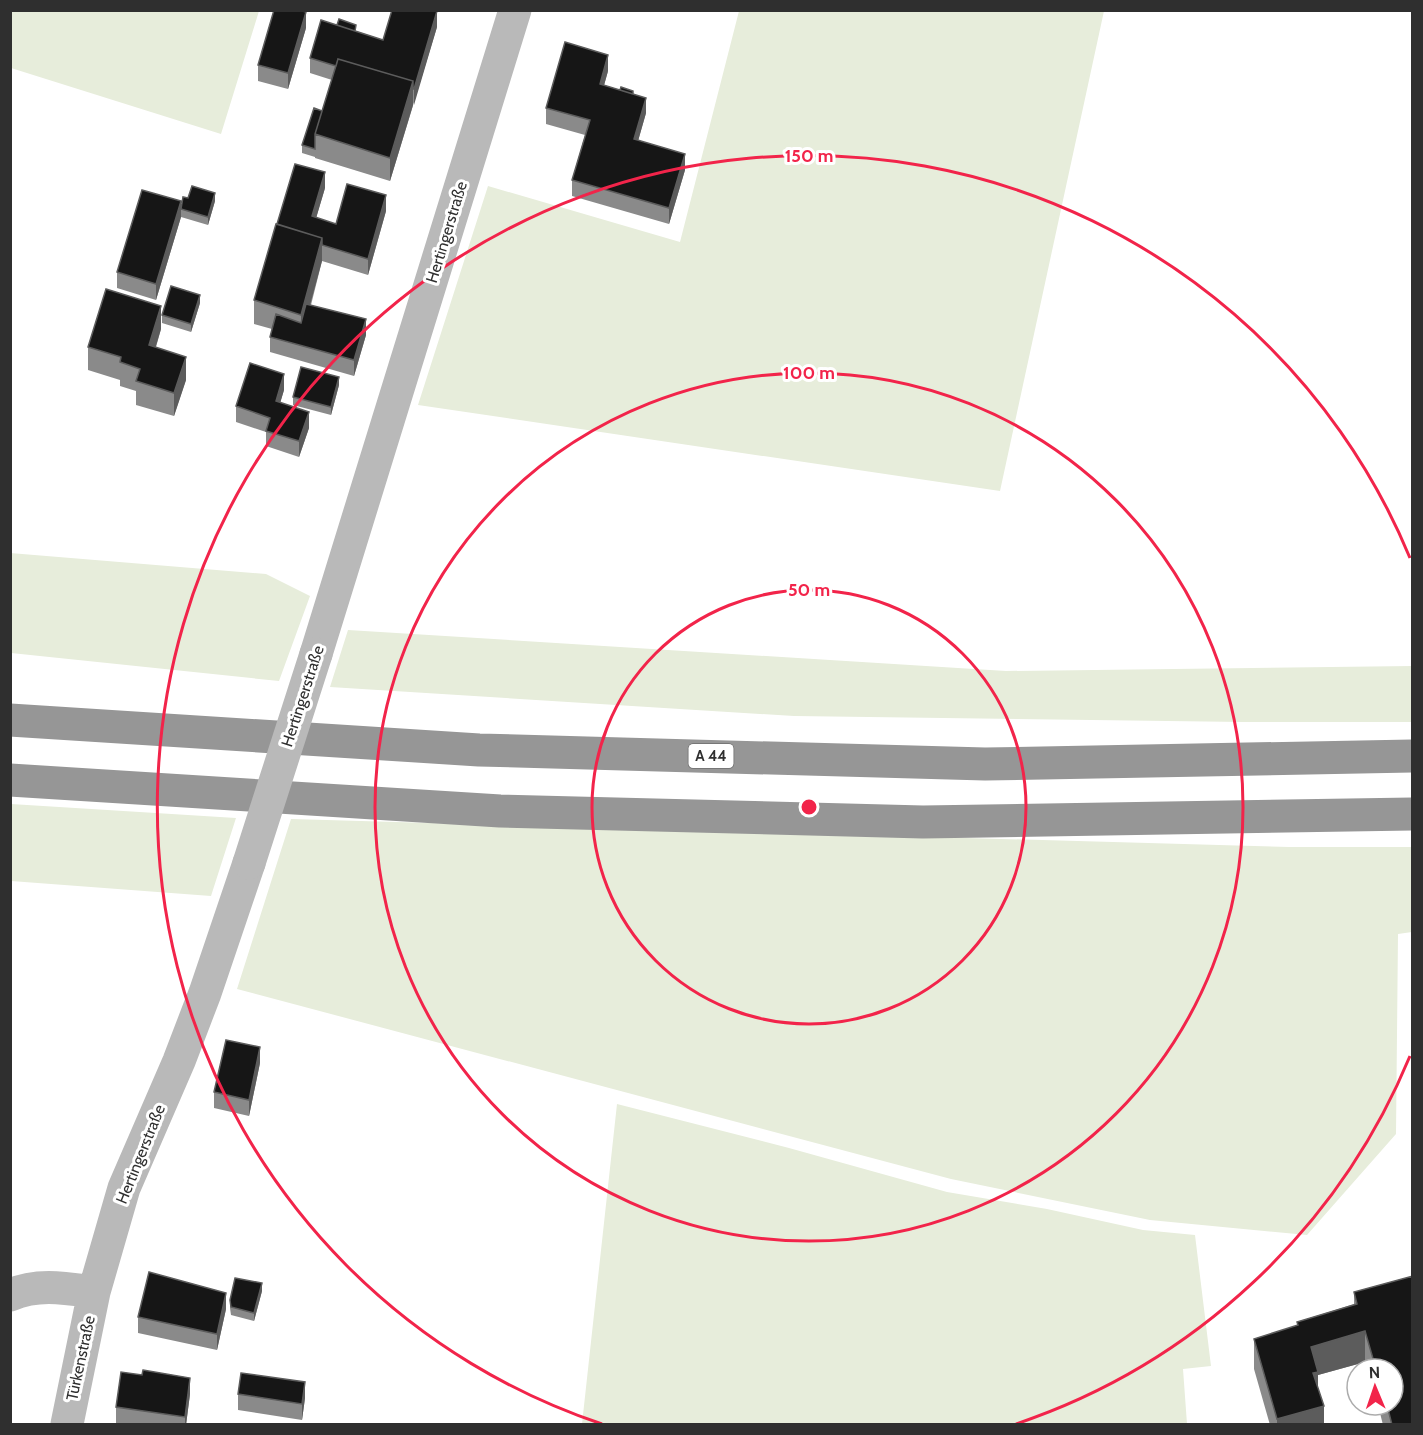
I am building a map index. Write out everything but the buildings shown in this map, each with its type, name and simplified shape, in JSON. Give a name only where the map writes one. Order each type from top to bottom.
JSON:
[{"type":"highway","name":"A 44","points":[[10,720],[479,750],[997,764],[1413,756]]},
{"type":"highway","points":[[10,780],[500,811],[923,822],[1413,814]]},
{"type":"street","name":"Hertingerstraße","points":[[94,1292],[124,1188],[179,1061],[205,993],[249,863],[515,10]]},
{"type":"street","points":[[10,1295],[33,1287],[94,1292]]},
{"type":"street","name":"Türkenstraße","points":[[69,1411],[94,1292]]},
{"type":"green space","points":[[11,10],[259,11],[221,134],[11,68]]},
{"type":"green space","points":[[739,11],[1104,11],[1000,491],[418,405],[488,186],[680,242]]},
{"type":"green space","points":[[10,553],[266,574],[310,596],[279,681],[11,653]]},
{"type":"green space","points":[[348,630],[1006,671],[1412,666],[1412,722],[794,716],[330,687]]},
{"type":"green space","points":[[10,804],[236,818],[211,896],[11,881]]},
{"type":"green space","points":[[291,819],[1289,847],[1412,847],[1412,932],[1398,934],[1396,1134],[1307,1235],[1150,1220],[951,1179],[237,989]]},
{"type":"green space","points":[[617,1104],[789,1148],[947,1192],[1047,1209],[1143,1230],[1195,1235],[1211,1366],[1183,1369],[1187,1424],[582,1424]]}]
